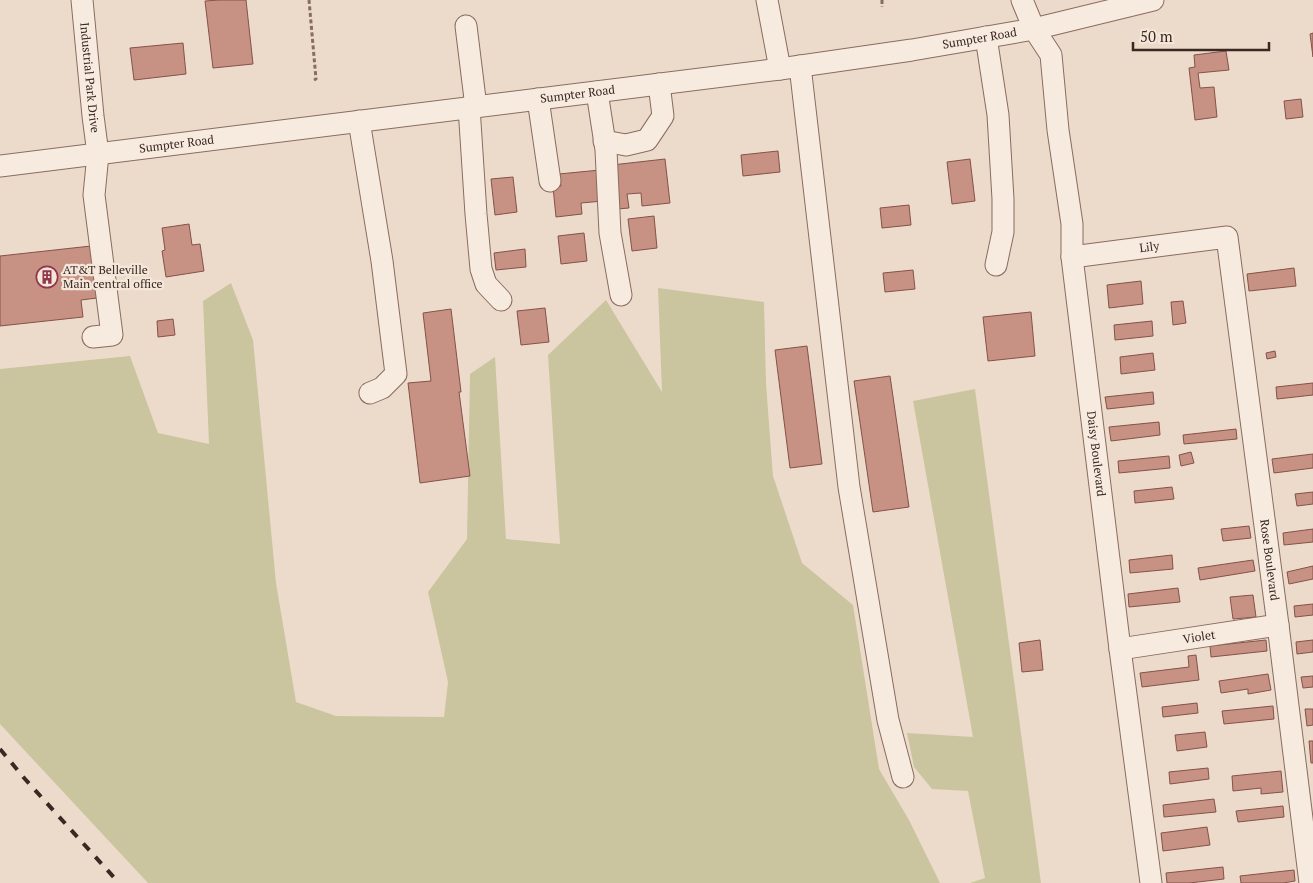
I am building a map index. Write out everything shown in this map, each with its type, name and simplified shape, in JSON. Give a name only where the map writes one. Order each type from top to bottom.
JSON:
[{"type":"street","name":"Industrial Park Drive","points":[[82,0],[98,154],[94,195],[112,334],[92,337]]},
{"type":"street","points":[[767,0],[790,68],[849,487],[888,720],[902,777]]},
{"type":"street","name":"Daisy Boulevard","points":[[1022,0],[1034,29],[1051,55],[1058,130],[1072,224],[1072,258],[1151,883]]},
{"type":"street","name":"Sumpter Road","points":[[0,166],[790,68],[1034,29],[1153,0]]},
{"type":"street","points":[[466,26],[472,107],[476,214],[482,269],[486,284],[500,300]]},
{"type":"street","points":[[986,37],[998,115],[1003,199],[1003,232],[996,265]]},
{"type":"street","points":[[604,141],[626,145],[647,140],[663,116],[659,84]]},
{"type":"street","points":[[597,92],[604,141],[610,233],[621,295]]},
{"type":"street","points":[[538,99],[550,181]]},
{"type":"street","points":[[360,121],[382,261],[396,374],[382,388],[370,393]]},
{"type":"street","name":"Lily","points":[[1072,258],[1227,237]]},
{"type":"street","name":"Rose Boulevard","points":[[1227,237],[1310,883]]},
{"type":"street","name":"Violet","points":[[1120,649],[1278,625]]},
{"type":"path","points":[[309,0],[316,79],[314,80]]},
{"type":"path","points":[[882,0],[882,7]]},
{"type":"shaded area","points":[[231,283],[253,340],[276,583],[296,702],[336,716],[444,717],[448,682],[428,592],[467,539],[470,374],[495,357],[506,539],[560,544],[548,355],[606,300],[662,392],[658,288],[764,302],[766,384],[773,476],[802,563],[853,605],[879,769],[909,820],[940,883],[148,883],[0,724],[0,369],[130,356],[158,433],[209,444],[203,301]]},
{"type":"shaded area","points":[[975,389],[1041,883],[970,883],[985,878],[968,791],[932,789],[914,767],[907,733],[973,737],[913,401]]},
{"type":"building","points":[[246,0],[253,64],[213,68],[205,1]]},
{"type":"building","points":[[1313,33],[1313,57],[1310,34]]},
{"type":"building","points":[[183,43],[186,74],[134,80],[130,48]]},
{"type":"building","points":[[1226,51],[1229,70],[1198,73],[1200,88],[1214,87],[1217,117],[1195,120],[1189,68],[1195,67],[1194,55]]},
{"type":"building","points":[[1301,99],[1303,117],[1286,119],[1284,101]]},
{"type":"building","points":[[778,151],[780,172],[743,176],[741,155]]},
{"type":"building","points":[[665,159],[670,203],[642,206],[641,193],[627,194],[629,208],[617,209],[612,165]]},
{"type":"building","points":[[970,159],[975,201],[952,204],[947,162]]},
{"type":"building","points":[[600,170],[603,201],[581,203],[582,214],[556,217],[553,187],[561,186],[559,174]]},
{"type":"building","points":[[513,177],[517,212],[495,215],[491,179]]},
{"type":"building","points":[[909,205],[911,225],[882,228],[880,208]]},
{"type":"building","points":[[654,216],[657,248],[632,251],[628,219]]},
{"type":"building","points":[[189,224],[192,245],[200,244],[204,271],[166,277],[162,251],[165,250],[162,228]]},
{"type":"building","points":[[584,233],[587,261],[561,264],[558,236]]},
{"type":"building","name":"AT&T Belleville Main central office","points":[[91,246],[97,298],[81,300],[83,317],[0,326],[0,256]]},
{"type":"building","points":[[525,249],[526,267],[496,270],[494,253]]},
{"type":"building","points":[[1294,268],[1296,286],[1249,291],[1247,274]]},
{"type":"building","points":[[913,270],[915,289],[885,292],[883,273]]},
{"type":"building","points":[[1141,281],[1143,304],[1109,308],[1107,285]]},
{"type":"building","points":[[1183,301],[1186,323],[1173,325],[1171,302]]},
{"type":"building","points":[[545,308],[549,342],[521,345],[517,311]]},
{"type":"building","points":[[451,309],[470,476],[420,483],[408,383],[431,381],[423,313]]},
{"type":"building","points":[[1031,312],[1035,356],[988,361],[983,317]]},
{"type":"building","points":[[173,319],[175,335],[158,337],[157,321]]},
{"type":"building","points":[[1152,321],[1153,336],[1115,340],[1114,325]]},
{"type":"building","points":[[807,346],[822,464],[790,468],[775,350]]},
{"type":"building","points":[[1275,351],[1276,357],[1267,359],[1266,353]]},
{"type":"building","points":[[1153,353],[1155,370],[1121,374],[1120,357]]},
{"type":"building","points":[[890,376],[909,507],[873,512],[854,381]]},
{"type":"building","points":[[1313,383],[1313,395],[1277,399],[1276,387]]},
{"type":"building","points":[[1153,392],[1154,404],[1107,409],[1105,397]]},
{"type":"building","points":[[1159,422],[1160,435],[1111,441],[1109,427]]},
{"type":"building","points":[[1236,429],[1237,439],[1184,444],[1183,435]]},
{"type":"building","points":[[1191,452],[1194,463],[1181,466],[1179,455]]},
{"type":"building","points":[[1313,454],[1313,468],[1274,473],[1272,459]]},
{"type":"building","points":[[1169,456],[1170,468],[1119,473],[1118,461]]},
{"type":"building","points":[[1172,487],[1174,499],[1135,503],[1134,491]]},
{"type":"building","points":[[1313,492],[1313,504],[1297,506],[1295,494]]},
{"type":"building","points":[[1249,526],[1251,538],[1223,541],[1221,529]]},
{"type":"building","points":[[1313,529],[1313,542],[1284,545],[1283,533]]},
{"type":"building","points":[[1172,555],[1173,569],[1130,573],[1129,560]]},
{"type":"building","points":[[1253,560],[1255,571],[1200,580],[1198,568]]},
{"type":"building","points":[[1313,566],[1313,579],[1289,584],[1287,572]]},
{"type":"building","points":[[1178,588],[1180,602],[1129,607],[1128,594]]},
{"type":"building","points":[[1253,595],[1256,617],[1233,619],[1230,597]]},
{"type":"building","points":[[1313,604],[1313,615],[1295,617],[1294,606]]},
{"type":"building","points":[[1040,640],[1043,670],[1022,672],[1019,643]]},
{"type":"building","points":[[1266,640],[1267,651],[1211,657],[1210,646]]},
{"type":"building","points":[[1313,640],[1313,652],[1297,654],[1296,642]]},
{"type":"building","points":[[1196,655],[1199,680],[1142,687],[1140,673],[1189,667],[1188,656]]},
{"type":"building","points":[[1268,674],[1271,690],[1248,694],[1248,689],[1221,693],[1219,681]]},
{"type":"building","points":[[1313,676],[1313,687],[1303,688],[1301,677]]},
{"type":"building","points":[[1197,703],[1198,713],[1163,717],[1162,707]]},
{"type":"building","points":[[1273,706],[1274,719],[1224,724],[1222,711]]},
{"type":"building","points":[[1305,709],[1313,709],[1313,725],[1307,726]]},
{"type":"building","points":[[1205,732],[1207,747],[1177,751],[1175,735]]},
{"type":"building","points":[[1309,741],[1313,741],[1313,763],[1311,763]]},
{"type":"building","points":[[1208,768],[1209,779],[1170,784],[1169,772]]},
{"type":"building","points":[[1281,771],[1283,792],[1261,794],[1261,788],[1233,791],[1232,776]]},
{"type":"building","points":[[1214,799],[1216,812],[1164,817],[1163,805]]},
{"type":"building","points":[[1283,806],[1284,817],[1238,822],[1236,811]]},
{"type":"building","points":[[1207,827],[1210,845],[1163,851],[1161,833]]},
{"type":"building","points":[[1223,867],[1224,879],[1189,883],[1167,883],[1166,873]]},
{"type":"building","points":[[1294,870],[1295,881],[1283,883],[1241,883],[1240,876]]},
{"type":"railway","points":[[0,749],[119,883]]},
{"type":"place","name":"AT&T Belleville Main central office","points":[[47,277]]}]
